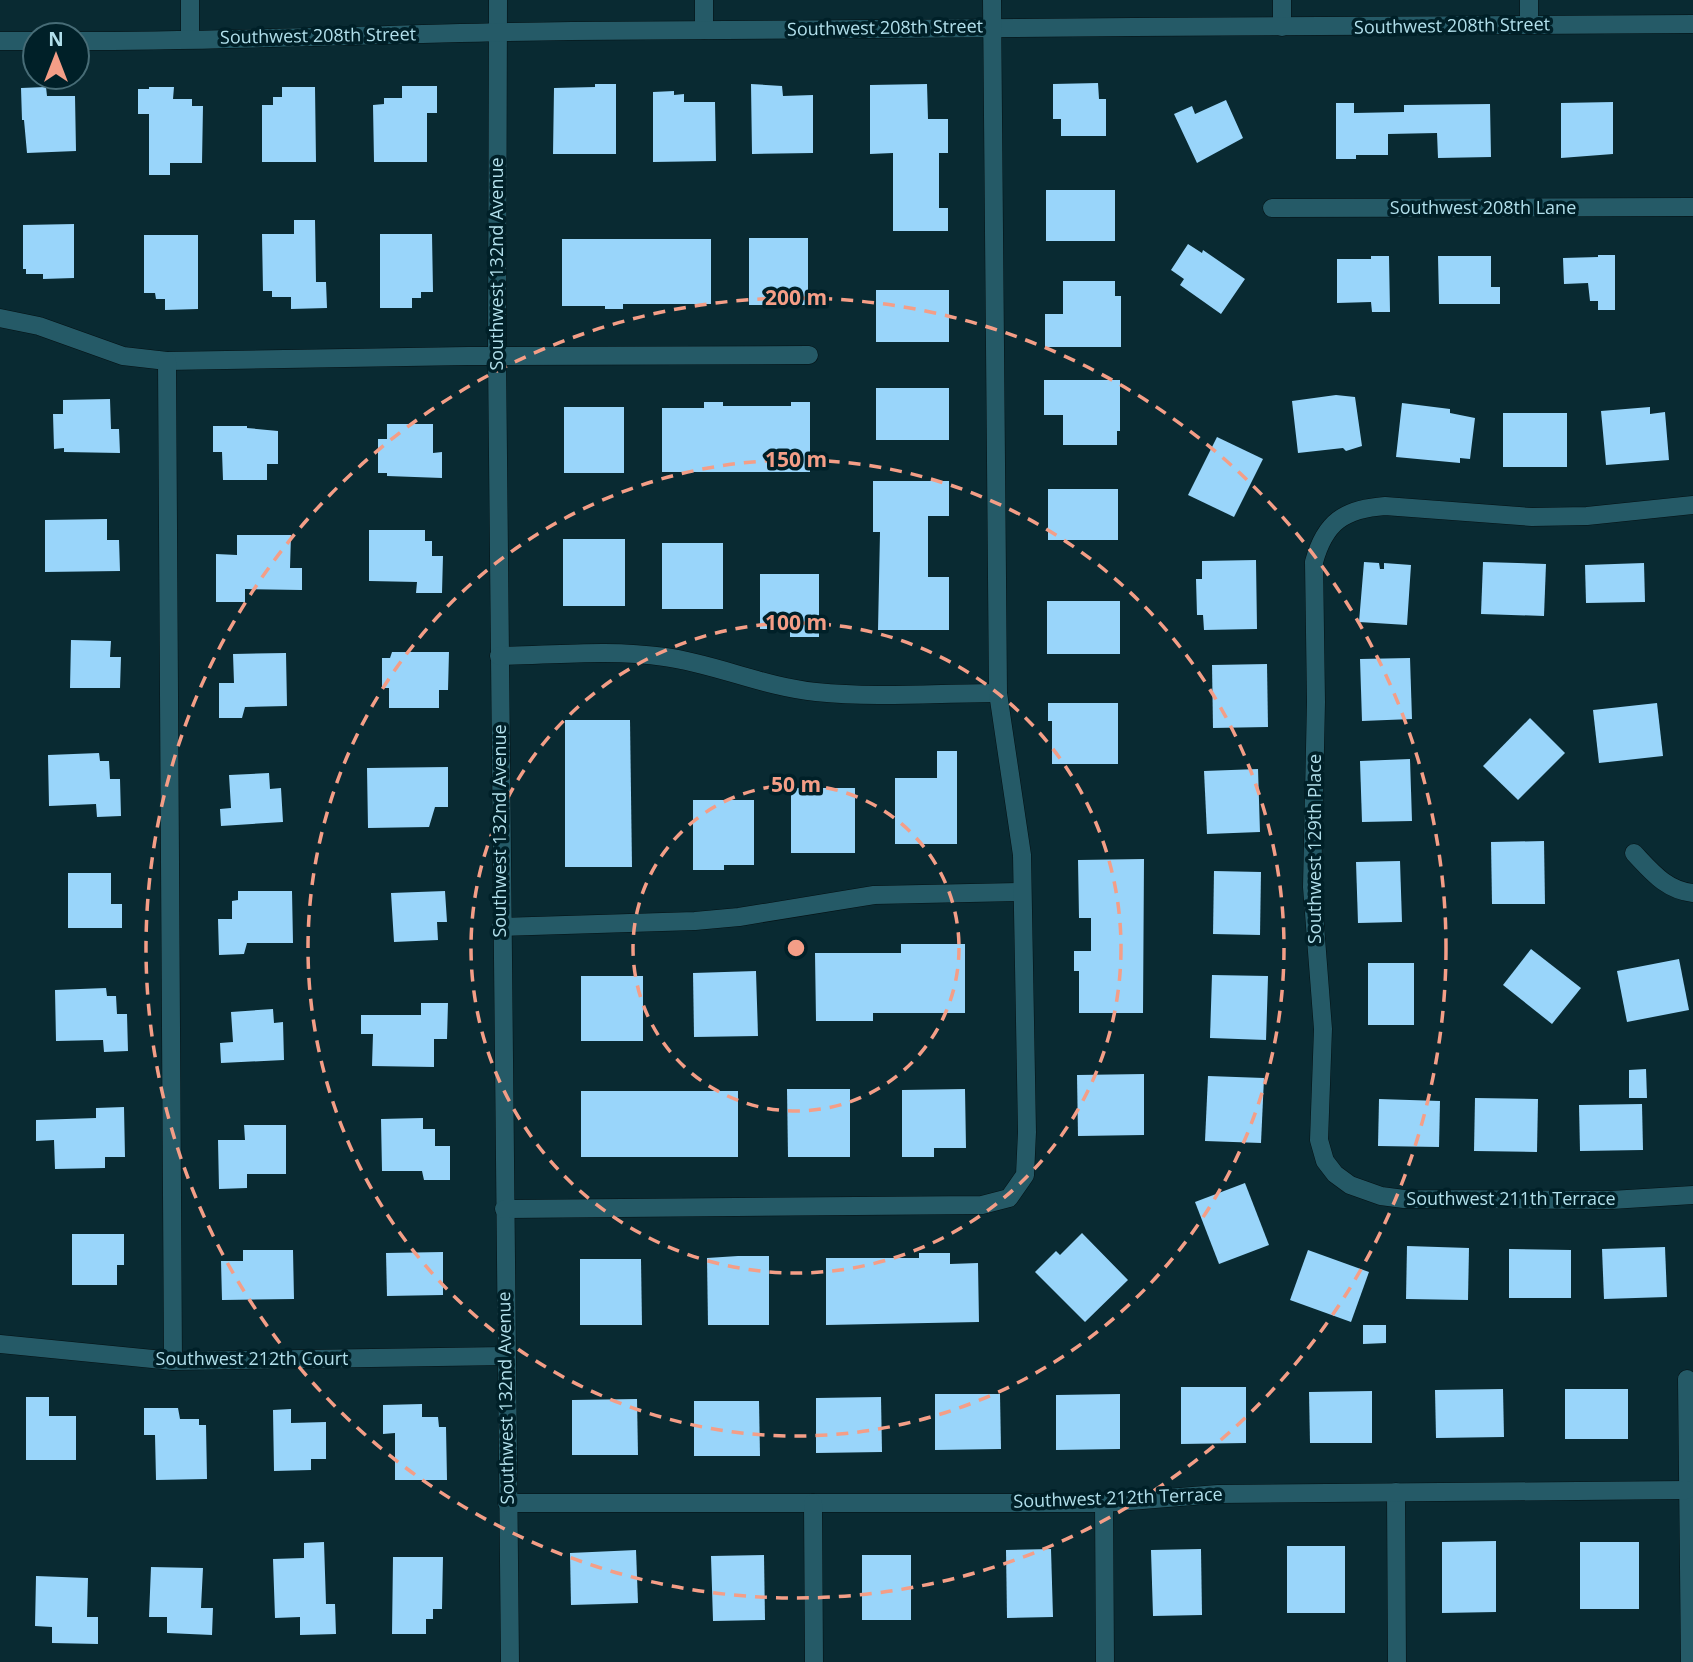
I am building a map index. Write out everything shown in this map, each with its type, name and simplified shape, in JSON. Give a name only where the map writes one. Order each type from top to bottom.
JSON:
[{"type":"street","points":[[190,0],[190,39]]},
{"type":"street","name":"Southwest 132nd Avenue","points":[[498,0],[496,356],[510,1662]]},
{"type":"street","points":[[704,0],[704,30]]},
{"type":"street","points":[[504,1209],[982,1205],[1009,1198],[1025,1175],[1027,1155],[1020,832],[998,693],[992,0]]},
{"type":"street","points":[[1282,0],[1282,27]]},
{"type":"street","points":[[1529,0],[1529,25]]},
{"type":"street","name":"Southwest 208th Street","points":[[91,41],[993,26],[1693,24]]},
{"type":"street","points":[[0,41],[21,41]]},
{"type":"street","name":"Southwest 208th Lane","points":[[1272,208],[1693,207]]},
{"type":"street","points":[[0,318],[39,326],[123,356],[167,361],[808,355]]},
{"type":"street","points":[[167,361],[173,1361]]},
{"type":"street","name":"Southwest 129th Place","points":[[1335,1174],[1325,1161],[1319,1140],[1323,1029],[1313,918],[1311,848],[1316,702],[1314,562],[1318,547],[1332,524],[1346,514],[1385,506],[1532,517],[1600,515],[1693,505]]},
{"type":"street","points":[[499,656],[641,654],[695,662],[784,688],[816,692],[998,693]]},
{"type":"street","points":[[1634,853],[1659,880],[1672,888],[1693,893]]},
{"type":"street","points":[[501,927],[695,921],[739,917],[874,895],[1022,892]]},
{"type":"street","name":"Southwest 211th Terrace","points":[[1335,1174],[1364,1192],[1404,1199],[1611,1200],[1693,1195]]},
{"type":"street","name":"Southwest 212th Court","points":[[0,1344],[173,1361],[506,1356]]},
{"type":"street","points":[[1687,1379],[1690,1662]]},
{"type":"street","name":"Southwest 212th Terrace","points":[[507,1503],[1104,1503],[1217,1494],[1687,1490]]},
{"type":"street","points":[[1396,1492],[1397,1662]]},
{"type":"street","points":[[813,1503],[814,1662]]},
{"type":"street","points":[[1104,1503],[1105,1662]]},
{"type":"building","points":[[1098,83],[1099,99],[1106,99],[1106,136],[1061,136],[1061,119],[1053,119],[1053,84]]},
{"type":"building","points":[[595,84],[616,84],[616,154],[553,154],[554,88],[595,87]]},
{"type":"building","points":[[751,84],[782,86],[783,96],[813,95],[813,153],[752,154]]},
{"type":"building","points":[[927,84],[928,119],[948,119],[948,153],[939,153],[939,208],[948,208],[948,231],[893,231],[893,153],[870,154],[870,85]]},
{"type":"building","points":[[402,86],[437,86],[437,113],[427,113],[427,162],[374,162],[373,105],[384,104],[384,98],[402,98]]},
{"type":"building","points":[[174,87],[173,99],[192,99],[192,106],[203,106],[202,163],[170,163],[170,175],[149,175],[149,114],[138,114],[138,89]]},
{"type":"building","points":[[282,87],[315,87],[316,162],[262,162],[262,105],[273,105],[273,97],[282,97]]},
{"type":"building","points":[[21,91],[46,91],[47,96],[75,96],[76,151],[27,153]]},
{"type":"building","points":[[674,91],[674,95],[684,94],[684,102],[715,102],[716,161],[653,162],[653,92]]},
{"type":"building","points":[[1226,100],[1243,138],[1197,163],[1174,114],[1192,106],[1195,114]]},
{"type":"building","points":[[1613,102],[1613,154],[1561,158],[1561,103]]},
{"type":"building","points":[[1336,103],[1354,103],[1354,113],[1404,112],[1404,105],[1490,104],[1491,157],[1438,158],[1437,133],[1388,134],[1388,155],[1356,155],[1356,159],[1336,159]]},
{"type":"building","points":[[1046,190],[1115,190],[1115,241],[1046,241]]},
{"type":"building","points":[[294,220],[315,220],[316,282],[326,282],[327,308],[291,309],[291,297],[272,297],[272,291],[263,291],[262,234],[294,234]]},
{"type":"building","points":[[74,224],[74,278],[43,279],[43,274],[26,274],[26,269],[23,269],[23,225]]},
{"type":"building","points":[[380,234],[432,234],[433,292],[421,292],[421,298],[412,298],[412,308],[380,308]]},
{"type":"building","points":[[144,235],[198,235],[198,309],[165,310],[165,299],[156,299],[155,293],[144,293]]},
{"type":"building","points":[[749,238],[808,238],[808,305],[749,305]]},
{"type":"building","points":[[562,239],[711,239],[711,304],[623,304],[623,309],[605,309],[605,306],[562,306]]},
{"type":"building","points":[[1188,244],[1202,253],[1203,250],[1245,279],[1221,314],[1180,285],[1184,279],[1171,270]]},
{"type":"building","points":[[1615,255],[1615,310],[1598,310],[1598,301],[1590,301],[1588,283],[1564,284],[1563,258]]},
{"type":"building","points":[[1371,256],[1389,256],[1390,312],[1372,312],[1371,302],[1337,303],[1337,259],[1371,259]]},
{"type":"building","points":[[1438,256],[1491,256],[1491,287],[1500,287],[1500,304],[1439,304]]},
{"type":"building","points":[[1063,281],[1115,281],[1115,296],[1121,296],[1121,347],[1045,347],[1045,314],[1063,314]]},
{"type":"building","points":[[876,290],[949,290],[949,342],[876,342]]},
{"type":"building","points":[[1044,380],[1120,380],[1120,431],[1117,431],[1117,445],[1063,445],[1063,415],[1044,415]]},
{"type":"building","points":[[876,388],[949,388],[949,440],[876,440]]},
{"type":"building","points":[[1336,395],[1355,397],[1362,446],[1346,451],[1343,448],[1298,453],[1292,401]]},
{"type":"building","points":[[110,399],[111,429],[119,429],[120,453],[64,452],[64,448],[54,449],[53,414],[63,414],[63,400]]},
{"type":"building","points":[[704,402],[723,402],[723,406],[791,406],[791,402],[810,402],[810,472],[662,472],[662,408],[704,408]]},
{"type":"building","points":[[1402,403],[1450,409],[1450,413],[1475,418],[1470,459],[1460,458],[1460,463],[1396,457]]},
{"type":"building","points":[[564,407],[624,407],[624,473],[564,473]]},
{"type":"building","points":[[1650,407],[1650,414],[1665,412],[1669,460],[1606,465],[1601,411]]},
{"type":"building","points":[[1503,413],[1567,413],[1567,467],[1503,467]]},
{"type":"building","points":[[387,424],[433,424],[433,453],[442,452],[442,478],[387,476],[387,473],[378,473],[378,439],[387,439]]},
{"type":"building","points":[[213,426],[247,426],[278,431],[278,464],[267,464],[267,480],[223,480],[222,452],[213,452]]},
{"type":"building","points":[[1217,437],[1263,459],[1234,517],[1188,495]]},
{"type":"building","points":[[873,481],[949,481],[949,516],[928,516],[928,577],[949,577],[949,630],[878,630],[880,532],[873,532]]},
{"type":"building","points":[[1048,489],[1118,489],[1118,540],[1048,540]]},
{"type":"building","points":[[107,519],[107,540],[119,540],[120,571],[45,572],[45,520]]},
{"type":"building","points":[[369,530],[425,530],[425,541],[432,541],[432,556],[443,556],[442,593],[416,593],[417,582],[369,581]]},
{"type":"building","points":[[237,535],[291,535],[290,568],[302,568],[302,590],[245,589],[245,602],[216,602],[216,554],[237,555]]},
{"type":"building","points":[[563,539],[625,539],[625,606],[563,606]]},
{"type":"building","points":[[662,543],[723,543],[723,609],[662,609]]},
{"type":"building","points":[[1256,560],[1257,629],[1204,630],[1203,615],[1197,615],[1196,579],[1202,579],[1202,561]]},
{"type":"building","points":[[1364,562],[1379,563],[1380,569],[1384,569],[1384,563],[1411,565],[1407,625],[1359,622]]},
{"type":"building","points":[[1483,562],[1546,564],[1544,616],[1481,614]]},
{"type":"building","points":[[1644,563],[1645,602],[1586,603],[1585,565]]},
{"type":"building","points":[[760,574],[819,574],[819,637],[790,637],[790,629],[760,629]]},
{"type":"building","points":[[1047,601],[1120,601],[1120,654],[1047,654]]},
{"type":"building","points":[[71,640],[111,641],[110,657],[121,657],[120,688],[70,688]]},
{"type":"building","points":[[392,652],[449,652],[448,690],[439,690],[439,708],[389,708],[389,688],[382,688],[382,658],[390,658]]},
{"type":"building","points":[[286,653],[287,706],[245,707],[242,718],[219,718],[219,683],[234,683],[233,654]]},
{"type":"building","points":[[1410,658],[1412,719],[1362,721],[1360,659]]},
{"type":"building","points":[[1267,664],[1268,727],[1213,728],[1212,665]]},
{"type":"building","points":[[1048,703],[1118,703],[1118,764],[1052,764],[1052,721],[1048,721]]},
{"type":"building","points":[[1657,703],[1663,756],[1599,763],[1593,710]]},
{"type":"building","points":[[1530,718],[1565,753],[1518,800],[1483,766]]},
{"type":"building","points":[[565,720],[630,720],[632,867],[565,867]]},
{"type":"building","points":[[937,751],[957,751],[957,844],[895,844],[895,778],[937,778]]},
{"type":"building","points":[[99,753],[100,761],[109,761],[110,779],[120,779],[121,816],[97,817],[96,804],[49,806],[48,755]]},
{"type":"building","points":[[1410,759],[1412,821],[1362,822],[1360,761]]},
{"type":"building","points":[[448,767],[448,807],[435,807],[429,827],[368,828],[367,768]]},
{"type":"building","points":[[1258,769],[1260,832],[1207,834],[1204,771]]},
{"type":"building","points":[[269,773],[270,789],[281,788],[283,822],[221,826],[220,809],[231,808],[229,775]]},
{"type":"building","points":[[791,788],[855,788],[855,853],[791,853]]},
{"type":"building","points":[[693,800],[754,800],[754,865],[724,865],[724,870],[693,870]]},
{"type":"building","points":[[1544,841],[1545,904],[1492,904],[1491,842]]},
{"type":"building","points":[[1144,859],[1143,1013],[1079,1013],[1079,971],[1074,971],[1074,951],[1091,951],[1091,918],[1079,918],[1078,860]]},
{"type":"building","points":[[1400,861],[1402,922],[1358,923],[1356,862]]},
{"type":"building","points":[[1214,871],[1261,872],[1260,935],[1213,934]]},
{"type":"building","points":[[68,873],[111,873],[111,904],[122,904],[122,928],[68,928]]},
{"type":"building","points":[[238,891],[292,891],[293,943],[247,943],[244,954],[219,955],[218,919],[232,919],[232,901],[238,900]]},
{"type":"building","points":[[445,891],[447,922],[437,922],[438,940],[394,942],[391,893]]},
{"type":"building","points":[[901,944],[965,944],[965,1013],[873,1013],[873,1021],[816,1021],[815,953],[901,953]]},
{"type":"building","points":[[1531,949],[1581,988],[1552,1024],[1503,985]]},
{"type":"building","points":[[1679,959],[1689,1010],[1627,1022],[1617,971]]},
{"type":"building","points":[[1368,963],[1414,963],[1414,1025],[1368,1025]]},
{"type":"building","points":[[756,971],[758,1036],[694,1037],[693,973]]},
{"type":"building","points":[[1212,975],[1268,976],[1266,1040],[1210,1038]]},
{"type":"building","points":[[581,976],[643,976],[643,1041],[581,1041]]},
{"type":"building","points":[[106,988],[107,996],[116,996],[117,1014],[127,1014],[128,1051],[104,1052],[103,1040],[56,1041],[55,990]]},
{"type":"building","points":[[421,1003],[448,1003],[447,1039],[434,1039],[434,1067],[372,1066],[373,1034],[361,1034],[361,1015],[421,1015]]},
{"type":"building","points":[[273,1009],[274,1023],[283,1022],[284,1060],[221,1063],[220,1043],[233,1042],[231,1012]]},
{"type":"building","points":[[1646,1069],[1647,1098],[1629,1098],[1629,1070]]},
{"type":"building","points":[[1144,1074],[1144,1135],[1078,1136],[1077,1075]]},
{"type":"building","points":[[1208,1076],[1264,1078],[1261,1143],[1205,1141]]},
{"type":"building","points":[[787,1089],[850,1089],[850,1157],[788,1157]]},
{"type":"building","points":[[965,1089],[966,1148],[934,1148],[934,1157],[902,1157],[902,1090]]},
{"type":"building","points":[[581,1091],[738,1091],[738,1157],[581,1157]]},
{"type":"building","points":[[1475,1098],[1538,1099],[1537,1152],[1474,1151]]},
{"type":"building","points":[[1379,1099],[1440,1101],[1439,1147],[1378,1146]]},
{"type":"building","points":[[1642,1104],[1643,1150],[1580,1151],[1579,1105]]},
{"type":"building","points":[[124,1107],[125,1157],[105,1157],[105,1168],[55,1169],[54,1140],[36,1141],[36,1120],[96,1118],[96,1108]]},
{"type":"building","points":[[423,1118],[423,1129],[435,1129],[435,1146],[450,1146],[450,1180],[424,1180],[422,1171],[382,1171],[381,1119]]},
{"type":"building","points":[[244,1125],[286,1125],[286,1174],[247,1174],[247,1188],[219,1189],[218,1140],[245,1140]]},
{"type":"building","points":[[1245,1183],[1269,1245],[1219,1264],[1195,1202]]},
{"type":"building","points":[[1082,1233],[1128,1280],[1085,1322],[1035,1272],[1056,1251],[1060,1255]]},
{"type":"building","points":[[72,1234],[124,1234],[124,1265],[117,1265],[117,1285],[72,1285]]},
{"type":"building","points":[[1407,1246],[1469,1248],[1468,1300],[1406,1299]]},
{"type":"building","points":[[1665,1247],[1667,1297],[1604,1299],[1602,1249]]},
{"type":"building","points":[[1509,1249],[1571,1250],[1571,1298],[1509,1298]]},
{"type":"building","points":[[243,1250],[293,1250],[294,1299],[222,1300],[221,1261],[243,1261]]},
{"type":"building","points":[[1308,1250],[1369,1272],[1351,1322],[1290,1300]]},
{"type":"building","points":[[443,1252],[443,1295],[387,1296],[386,1253]]},
{"type":"building","points":[[919,1253],[950,1253],[950,1264],[978,1263],[979,1322],[826,1325],[826,1258],[919,1258]]},
{"type":"building","points":[[769,1256],[769,1325],[708,1325],[707,1258]]},
{"type":"building","points":[[580,1259],[641,1259],[642,1325],[580,1325]]},
{"type":"building","points":[[1363,1325],[1386,1325],[1386,1343],[1363,1344]]},
{"type":"building","points":[[1181,1387],[1246,1387],[1246,1443],[1181,1444]]},
{"type":"building","points":[[1503,1389],[1504,1437],[1436,1438],[1435,1390]]},
{"type":"building","points":[[1565,1389],[1628,1389],[1628,1439],[1565,1439]]},
{"type":"building","points":[[1372,1391],[1372,1443],[1310,1443],[1309,1392]]},
{"type":"building","points":[[935,1394],[1000,1394],[1001,1449],[935,1450]]},
{"type":"building","points":[[1120,1394],[1120,1449],[1056,1450],[1056,1395]]},
{"type":"building","points":[[26,1397],[49,1397],[49,1416],[76,1416],[76,1460],[26,1460]]},
{"type":"building","points":[[881,1397],[882,1452],[816,1453],[816,1398]]},
{"type":"building","points":[[637,1399],[638,1455],[572,1455],[572,1400]]},
{"type":"building","points":[[694,1401],[759,1401],[760,1456],[694,1456]]},
{"type":"building","points":[[422,1404],[422,1417],[438,1417],[439,1427],[446,1427],[447,1480],[395,1480],[395,1433],[383,1434],[383,1405]]},
{"type":"building","points":[[144,1408],[178,1408],[180,1419],[199,1419],[199,1425],[206,1425],[207,1479],[156,1480],[155,1435],[144,1435]]},
{"type":"building","points":[[291,1409],[291,1423],[326,1422],[326,1459],[311,1459],[311,1470],[274,1471],[273,1410]]},
{"type":"building","points":[[1496,1541],[1496,1612],[1442,1613],[1442,1542]]},
{"type":"building","points":[[324,1542],[326,1604],[335,1604],[336,1634],[300,1635],[300,1617],[275,1618],[273,1559],[304,1558],[304,1543]]},
{"type":"building","points":[[1580,1542],[1639,1542],[1639,1609],[1580,1609]]},
{"type":"building","points":[[1287,1546],[1345,1546],[1345,1613],[1287,1613]]},
{"type":"building","points":[[1051,1549],[1053,1617],[1007,1618],[1006,1550]]},
{"type":"building","points":[[1201,1549],[1202,1615],[1153,1616],[1151,1550]]},
{"type":"building","points":[[636,1550],[638,1603],[571,1605],[570,1553]]},
{"type":"building","points":[[764,1555],[765,1620],[713,1621],[711,1556]]},
{"type":"building","points":[[862,1555],[911,1555],[911,1620],[862,1620]]},
{"type":"building","points":[[393,1557],[443,1557],[442,1609],[433,1609],[433,1619],[426,1619],[426,1634],[392,1634]]},
{"type":"building","points":[[151,1567],[203,1568],[201,1608],[213,1608],[212,1635],[167,1633],[167,1617],[149,1617]]},
{"type":"building","points":[[36,1576],[88,1578],[87,1617],[98,1617],[98,1644],[52,1643],[52,1627],[35,1626]]}]
